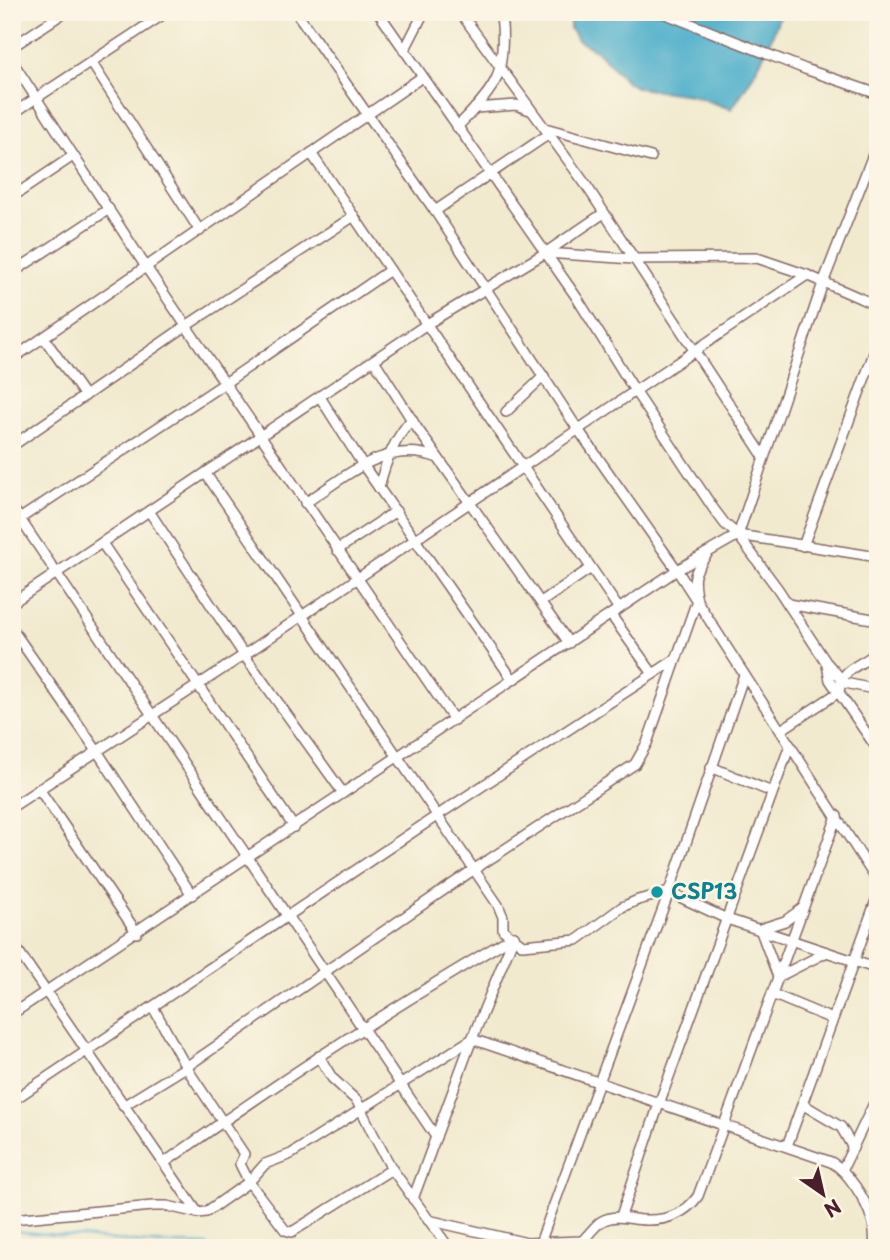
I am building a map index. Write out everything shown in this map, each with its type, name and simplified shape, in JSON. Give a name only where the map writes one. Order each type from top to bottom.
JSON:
[{"type":"street","points":[[12,47],[65,12]]},
{"type":"street","points":[[12,114],[167,12]]},
{"type":"street","points":[[296,12],[435,211],[577,428],[677,570],[878,882]]},
{"type":"street","points":[[378,12],[545,253],[713,508],[738,535],[840,678],[845,683],[878,690]]},
{"type":"street","points":[[404,51],[424,12]]},
{"type":"street","points":[[460,12],[604,213],[764,457]]},
{"type":"street","points":[[457,127],[475,108],[498,75],[500,12]]},
{"type":"street","points":[[661,12],[805,69],[878,94]]},
{"type":"street","points":[[12,61],[146,267],[454,720]]},
{"type":"street","points":[[91,62],[200,230]]},
{"type":"street","points":[[12,359],[422,77]]},
{"type":"street","points":[[475,108],[516,104],[532,110]]},
{"type":"street","points":[[435,211],[491,174],[547,131]]},
{"type":"street","points":[[547,131],[651,157]]},
{"type":"street","points":[[738,535],[823,283],[878,142]]},
{"type":"street","points":[[311,153],[591,568],[653,674]]},
{"type":"street","points":[[12,197],[73,156]]},
{"type":"street","points":[[12,273],[109,209]]},
{"type":"street","points":[[12,603],[427,324],[545,253],[604,213]]},
{"type":"street","points":[[12,446],[186,326],[354,216]]},
{"type":"street","points":[[545,253],[633,259],[757,258],[807,275],[878,306]]},
{"type":"street","points":[[16,522],[390,270]]},
{"type":"street","points":[[12,807],[244,655],[807,275]]},
{"type":"street","points":[[44,338],[85,397]]},
{"type":"street","points":[[803,545],[878,342]]},
{"type":"street","points":[[374,360],[412,419],[569,643]]},
{"type":"street","points":[[506,412],[544,376]]},
{"type":"street","points":[[320,397],[363,465],[513,680]]},
{"type":"street","points":[[379,488],[390,453],[401,431],[412,419]]},
{"type":"street","points":[[305,503],[363,465],[390,453],[421,451],[439,458]]},
{"type":"street","points":[[206,474],[498,905],[503,917],[503,930],[523,945],[577,940],[622,907],[668,892],[727,919],[878,969]]},
{"type":"street","points":[[12,507],[16,522],[56,573],[153,713],[287,918],[364,1027],[436,1137]]},
{"type":"street","points":[[149,511],[244,655],[343,793]]},
{"type":"street","points":[[337,550],[396,511]]},
{"type":"street","points":[[12,1014],[677,570],[738,535],[878,557]]},
{"type":"street","points":[[102,543],[293,827]]},
{"type":"street","points":[[123,1106],[186,1067],[474,870],[635,764],[647,743],[697,600],[693,583],[696,569],[709,551]]},
{"type":"street","points":[[541,602],[591,568]]},
{"type":"street","points":[[788,604],[878,620]]},
{"type":"street","points":[[12,629],[192,895]]},
{"type":"street","points":[[840,678],[878,651]]},
{"type":"street","points":[[12,1101],[676,659]]},
{"type":"street","points":[[827,662],[830,680],[878,750]]},
{"type":"street","points":[[540,1242],[668,892],[744,674]]},
{"type":"street","points":[[839,692],[840,678]]},
{"type":"street","points":[[781,730],[839,692]]},
{"type":"street","points":[[621,1216],[790,745]]},
{"type":"street","points":[[711,767],[772,792]]},
{"type":"street","points":[[39,789],[137,933]]},
{"type":"street","points":[[428,1220],[527,1243],[582,1241],[601,1221],[621,1216],[655,1219],[680,1214],[690,1208],[698,1196],[837,817]]},
{"type":"street","points":[[787,1146],[878,895]]},
{"type":"street","points":[[760,929],[785,921],[804,906]]},
{"type":"street","points":[[760,929],[778,977]]},
{"type":"street","points":[[164,1163],[319,1056],[514,936]]},
{"type":"street","points":[[413,1199],[472,1039],[514,936]]},
{"type":"street","points":[[12,942],[198,1213]]},
{"type":"street","points":[[778,977],[827,951]]},
{"type":"street","points":[[772,994],[832,1019]]},
{"type":"street","points":[[153,1007],[186,1067],[244,1154],[240,1164],[249,1182],[285,1230],[292,1232],[392,1169]]},
{"type":"street","points":[[472,1039],[787,1146],[843,1168],[872,1220],[875,1248]]},
{"type":"street","points":[[12,1219],[153,1206],[206,1212],[249,1182],[265,1164],[291,1154],[472,1039]]},
{"type":"street","points":[[319,1056],[332,1078],[357,1101],[392,1169],[449,1248]]},
{"type":"street","points":[[843,1168],[878,1096]]},
{"type":"street","points":[[802,1104],[841,1127],[853,1148]]},
{"type":"water","points":[[570,12],[781,12],[760,63],[731,109],[691,95],[638,88],[627,82],[596,50],[579,41],[570,29]]},
{"type":"waterway","points":[[12,1231],[148,1243],[207,1245],[209,1248]]},
{"type":"place","name":"CSP13","points":[[657,892]]}]
